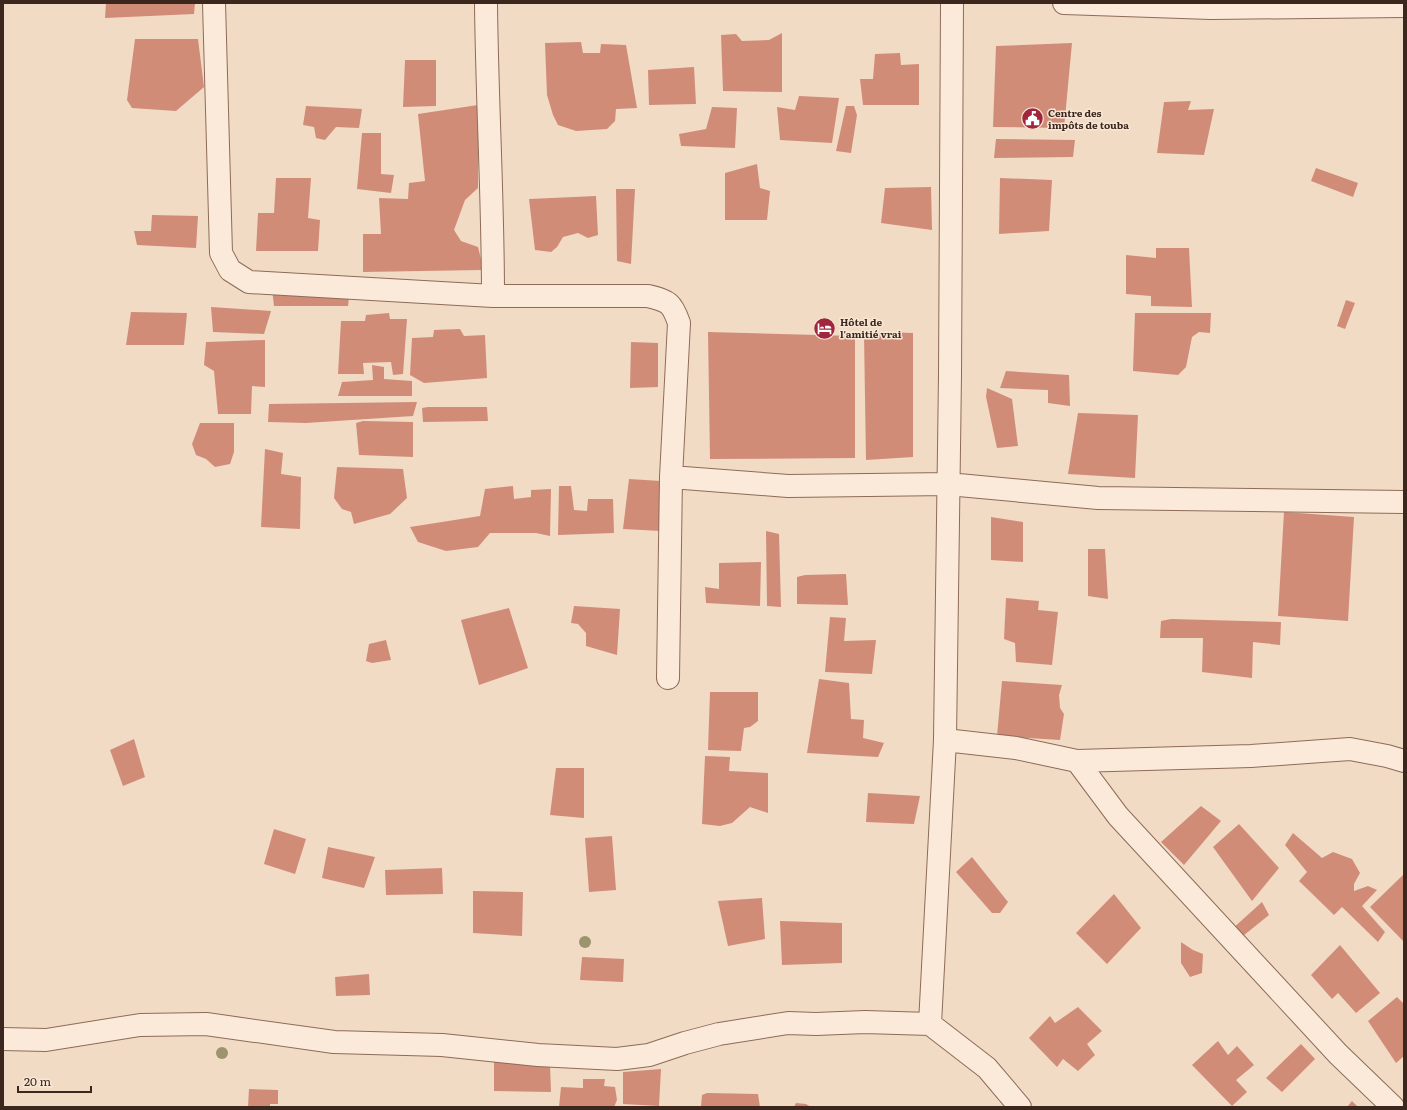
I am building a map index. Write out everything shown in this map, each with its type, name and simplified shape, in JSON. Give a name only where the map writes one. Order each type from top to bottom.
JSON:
[{"type":"street","points":[[214,3],[221,253],[230,270],[248,282],[493,296],[648,296],[665,300],[673,307],[679,323],[672,477],[668,678]]},
{"type":"street","points":[[486,3],[486,57],[491,147],[493,296]]},
{"type":"street","points":[[930,1024],[945,740],[952,3]]},
{"type":"street","points":[[1064,3],[1404,6]]},
{"type":"street","points":[[672,477],[788,486],[948,484],[1098,498],[1404,502]]},
{"type":"street","points":[[945,740],[1016,748],[1077,761],[1251,756],[1350,749],[1404,761]]},
{"type":"street","points":[[1077,761],[1118,816],[1134,834],[1338,1054],[1393,1107]]},
{"type":"street","points":[[3,1039],[46,1040],[140,1025],[206,1024],[274,1035],[334,1042],[442,1045],[552,1057],[618,1059],[649,1055],[685,1042],[719,1034],[788,1023],[816,1024],[865,1022],[930,1024],[987,1068],[1020,1107]]},
{"type":"building","points":[[106,3],[195,3],[194,14],[105,18]]},
{"type":"building","points":[[782,33],[782,92],[723,91],[721,35],[736,34],[742,41],[769,40]]},
{"type":"building","points":[[135,39],[198,39],[204,87],[176,111],[132,108],[127,100]]},
{"type":"building","points":[[581,42],[583,53],[600,53],[601,44],[626,45],[637,108],[616,109],[615,121],[607,129],[576,131],[558,125],[553,115],[547,95],[545,43]]},
{"type":"building","points":[[1072,43],[1064,128],[993,127],[996,46]]},
{"type":"building","points":[[900,53],[901,65],[919,64],[919,105],[863,105],[860,79],[873,79],[875,54]]},
{"type":"building","points":[[405,60],[436,60],[436,106],[403,107]]},
{"type":"building","points":[[694,67],[696,104],[649,105],[648,70]]},
{"type":"building","points":[[799,96],[839,98],[832,143],[780,140],[777,107],[795,110]]},
{"type":"building","points":[[1191,101],[1188,110],[1214,109],[1204,155],[1157,153],[1164,102]]},
{"type":"building","points":[[478,105],[478,188],[465,200],[454,230],[461,241],[478,247],[482,263],[481,270],[363,272],[363,234],[381,234],[379,198],[408,199],[409,183],[425,181],[418,114]]},
{"type":"building","points":[[306,106],[362,109],[359,128],[336,127],[325,140],[316,138],[314,127],[303,125]]},
{"type":"building","points":[[846,106],[854,106],[857,115],[851,153],[836,151]]},
{"type":"building","points":[[712,107],[737,108],[735,148],[681,146],[679,134],[706,129]]},
{"type":"building","points":[[362,133],[381,133],[381,174],[394,175],[391,193],[357,189]]},
{"type":"building","points":[[996,139],[1075,140],[1073,157],[994,158]]},
{"type":"building","points":[[757,164],[760,188],[770,191],[767,220],[725,220],[725,173]]},
{"type":"building","points":[[1316,168],[1358,183],[1353,197],[1311,181]]},
{"type":"building","points":[[276,178],[311,178],[308,218],[320,220],[318,251],[256,251],[258,213],[274,213]]},
{"type":"building","points":[[1000,178],[1052,180],[1049,231],[999,234]]},
{"type":"building","points":[[931,187],[932,230],[881,223],[885,188]]},
{"type":"building","points":[[616,189],[635,189],[631,264],[617,261]]},
{"type":"building","points":[[596,196],[598,235],[588,238],[578,233],[563,237],[557,247],[551,252],[535,250],[529,199]]},
{"type":"building","points":[[152,215],[198,216],[196,248],[137,245],[134,231],[151,231]]},
{"type":"building","points":[[1156,248],[1189,248],[1192,307],[1151,306],[1151,296],[1126,294],[1126,255],[1156,258]]},
{"type":"building","points":[[272,289],[350,290],[348,306],[274,306]]},
{"type":"building","points":[[1346,300],[1355,303],[1345,329],[1337,326]]},
{"type":"building","points":[[211,307],[271,311],[264,334],[213,332]]},
{"type":"building","points":[[131,312],[187,313],[184,345],[126,345]]},
{"type":"building","points":[[389,313],[390,319],[407,319],[403,374],[393,375],[391,362],[363,363],[364,374],[338,374],[341,321],[365,321],[366,315]]},
{"type":"building","points":[[1135,313],[1211,313],[1210,333],[1199,332],[1192,337],[1186,367],[1178,375],[1133,371]]},
{"type":"building","points":[[460,329],[464,336],[485,335],[487,378],[424,383],[410,375],[412,338],[433,337],[434,330]]},
{"type":"building","points":[[708,332],[855,336],[855,458],[710,459]]},
{"type":"building","points":[[885,332],[913,333],[913,457],[866,460],[864,334]]},
{"type":"building","points":[[265,340],[265,387],[252,386],[251,414],[218,414],[214,371],[204,365],[206,342]]},
{"type":"building","points":[[631,342],[658,343],[658,387],[630,388]]},
{"type":"building","points":[[372,365],[384,367],[384,379],[412,381],[412,396],[338,396],[342,382],[373,380]]},
{"type":"building","points":[[1006,371],[1069,375],[1070,406],[1048,403],[1048,390],[1000,388]]},
{"type":"building","points":[[987,388],[1012,399],[1018,446],[997,448],[986,397]]},
{"type":"building","points":[[417,402],[413,416],[306,423],[268,422],[269,404]]},
{"type":"building","points":[[487,407],[488,421],[423,422],[422,408]]},
{"type":"building","points":[[1078,413],[1138,415],[1135,478],[1068,474]]},
{"type":"building","points":[[363,421],[413,422],[413,457],[359,455],[356,423]]},
{"type":"building","points":[[200,423],[234,423],[234,452],[230,464],[215,467],[206,459],[196,455],[192,444]]},
{"type":"building","points":[[265,449],[283,453],[281,474],[301,477],[300,529],[261,527]]},
{"type":"building","points":[[337,467],[403,469],[407,498],[390,514],[354,524],[351,512],[342,509],[334,498]]},
{"type":"building","points":[[629,479],[661,481],[661,531],[623,529]]},
{"type":"building","points":[[513,486],[514,499],[531,497],[531,490],[551,489],[550,536],[536,533],[490,533],[478,547],[446,551],[418,542],[410,527],[480,516],[485,489]]},
{"type":"building","points":[[559,486],[571,486],[574,510],[587,511],[588,499],[613,499],[614,533],[558,535]]},
{"type":"building","points":[[1284,512],[1354,517],[1348,621],[1278,616]]},
{"type":"building","points":[[991,517],[1023,522],[1023,562],[991,560]]},
{"type":"building","points":[[766,531],[779,534],[781,607],[767,606]]},
{"type":"building","points":[[1088,549],[1105,549],[1108,599],[1088,596]]},
{"type":"building","points":[[761,562],[760,606],[706,603],[705,587],[719,589],[719,563]]},
{"type":"building","points":[[846,574],[848,605],[797,604],[797,577],[805,575]]},
{"type":"building","points":[[1006,598],[1039,601],[1038,610],[1058,612],[1052,665],[1016,662],[1015,643],[1004,639]]},
{"type":"building","points":[[574,606],[620,609],[617,655],[586,646],[586,633],[578,624],[571,623]]},
{"type":"building","points":[[509,608],[528,668],[479,685],[461,620]]},
{"type":"building","points":[[830,617],[846,618],[844,641],[876,640],[872,674],[825,672]]},
{"type":"building","points":[[1171,619],[1281,622],[1280,645],[1253,642],[1252,678],[1202,672],[1203,638],[1160,638],[1161,621]]},
{"type":"building","points":[[386,640],[391,660],[372,663],[366,661],[369,644]]},
{"type":"building","points":[[819,679],[849,683],[851,719],[864,720],[863,738],[884,743],[878,757],[807,753]]},
{"type":"building","points":[[1002,681],[1062,685],[1059,695],[1060,708],[1064,714],[1060,740],[997,736]]},
{"type":"building","points":[[710,692],[758,692],[758,721],[750,727],[744,728],[741,751],[708,750]]},
{"type":"building","points":[[134,739],[145,777],[123,786],[110,750]]},
{"type":"building","points":[[705,756],[730,757],[729,771],[768,773],[768,813],[750,807],[732,823],[720,826],[702,824]]},
{"type":"building","points":[[556,768],[584,768],[584,818],[550,815]]},
{"type":"building","points":[[868,793],[920,796],[914,824],[866,822]]},
{"type":"building","points":[[1201,806],[1221,821],[1184,865],[1161,842]]},
{"type":"building","points":[[1239,824],[1279,868],[1252,901],[1213,847]]},
{"type":"building","points":[[274,829],[306,839],[295,874],[264,864]]},
{"type":"building","points":[[1293,833],[1322,858],[1333,852],[1352,859],[1360,873],[1354,884],[1354,891],[1368,886],[1377,890],[1362,906],[1385,932],[1378,942],[1342,907],[1334,915],[1299,881],[1307,872],[1285,845]]},
{"type":"building","points":[[612,836],[616,890],[589,892],[585,838]]},
{"type":"building","points":[[328,847],[375,857],[364,888],[322,878]]},
{"type":"building","points":[[972,857],[1008,902],[1000,913],[992,913],[956,872]]},
{"type":"building","points":[[442,868],[443,894],[386,895],[385,870]]},
{"type":"building","points":[[1404,874],[1404,942],[1370,907]]},
{"type":"building","points":[[473,891],[523,892],[522,936],[473,933]]},
{"type":"building","points":[[1114,894],[1141,928],[1107,964],[1076,933]]},
{"type":"building","points":[[762,898],[765,939],[728,946],[718,901]]},
{"type":"building","points":[[1262,902],[1269,915],[1238,940],[1231,930]]},
{"type":"building","points":[[780,921],[842,923],[842,963],[782,965]]},
{"type":"building","points":[[1181,942],[1193,950],[1203,954],[1202,973],[1190,977],[1181,963]]},
{"type":"building","points":[[1340,945],[1380,993],[1356,1013],[1338,993],[1332,999],[1311,975]]},
{"type":"building","points":[[582,957],[624,959],[623,982],[580,980]]},
{"type":"building","points":[[369,974],[370,995],[336,996],[335,977]]},
{"type":"building","points":[[1397,997],[1404,1004],[1404,1056],[1396,1063],[1368,1021]]},
{"type":"building","points":[[1078,1007],[1102,1031],[1087,1044],[1095,1055],[1078,1071],[1063,1059],[1057,1067],[1029,1038],[1050,1016],[1055,1023]]},
{"type":"building","points":[[1218,1041],[1228,1055],[1237,1046],[1254,1065],[1236,1080],[1247,1092],[1232,1106],[1192,1065]]},
{"type":"building","points":[[1301,1044],[1315,1059],[1282,1092],[1266,1078]]},
{"type":"building","points":[[494,1062],[550,1065],[551,1092],[494,1091]]},
{"type":"building","points":[[661,1069],[659,1106],[623,1104],[623,1072]]},
{"type":"building","points":[[583,1079],[605,1079],[604,1086],[615,1087],[617,1100],[614,1107],[559,1107],[561,1087],[583,1088]]},
{"type":"building","points":[[249,1089],[278,1090],[278,1104],[270,1104],[270,1107],[248,1107]]},
{"type":"building","points":[[707,1093],[758,1094],[760,1107],[701,1106],[702,1095]]},
{"type":"building","points":[[1352,1101],[1358,1107],[1347,1107]]},
{"type":"building","points":[[796,1103],[806,1104],[811,1107],[794,1107]]},
{"type":"place","name":"Centre des impôts de touba","points":[[1032,119]]},
{"type":"place","name":"Hôtel de l'amitié vrai","points":[[824,328]]}]
